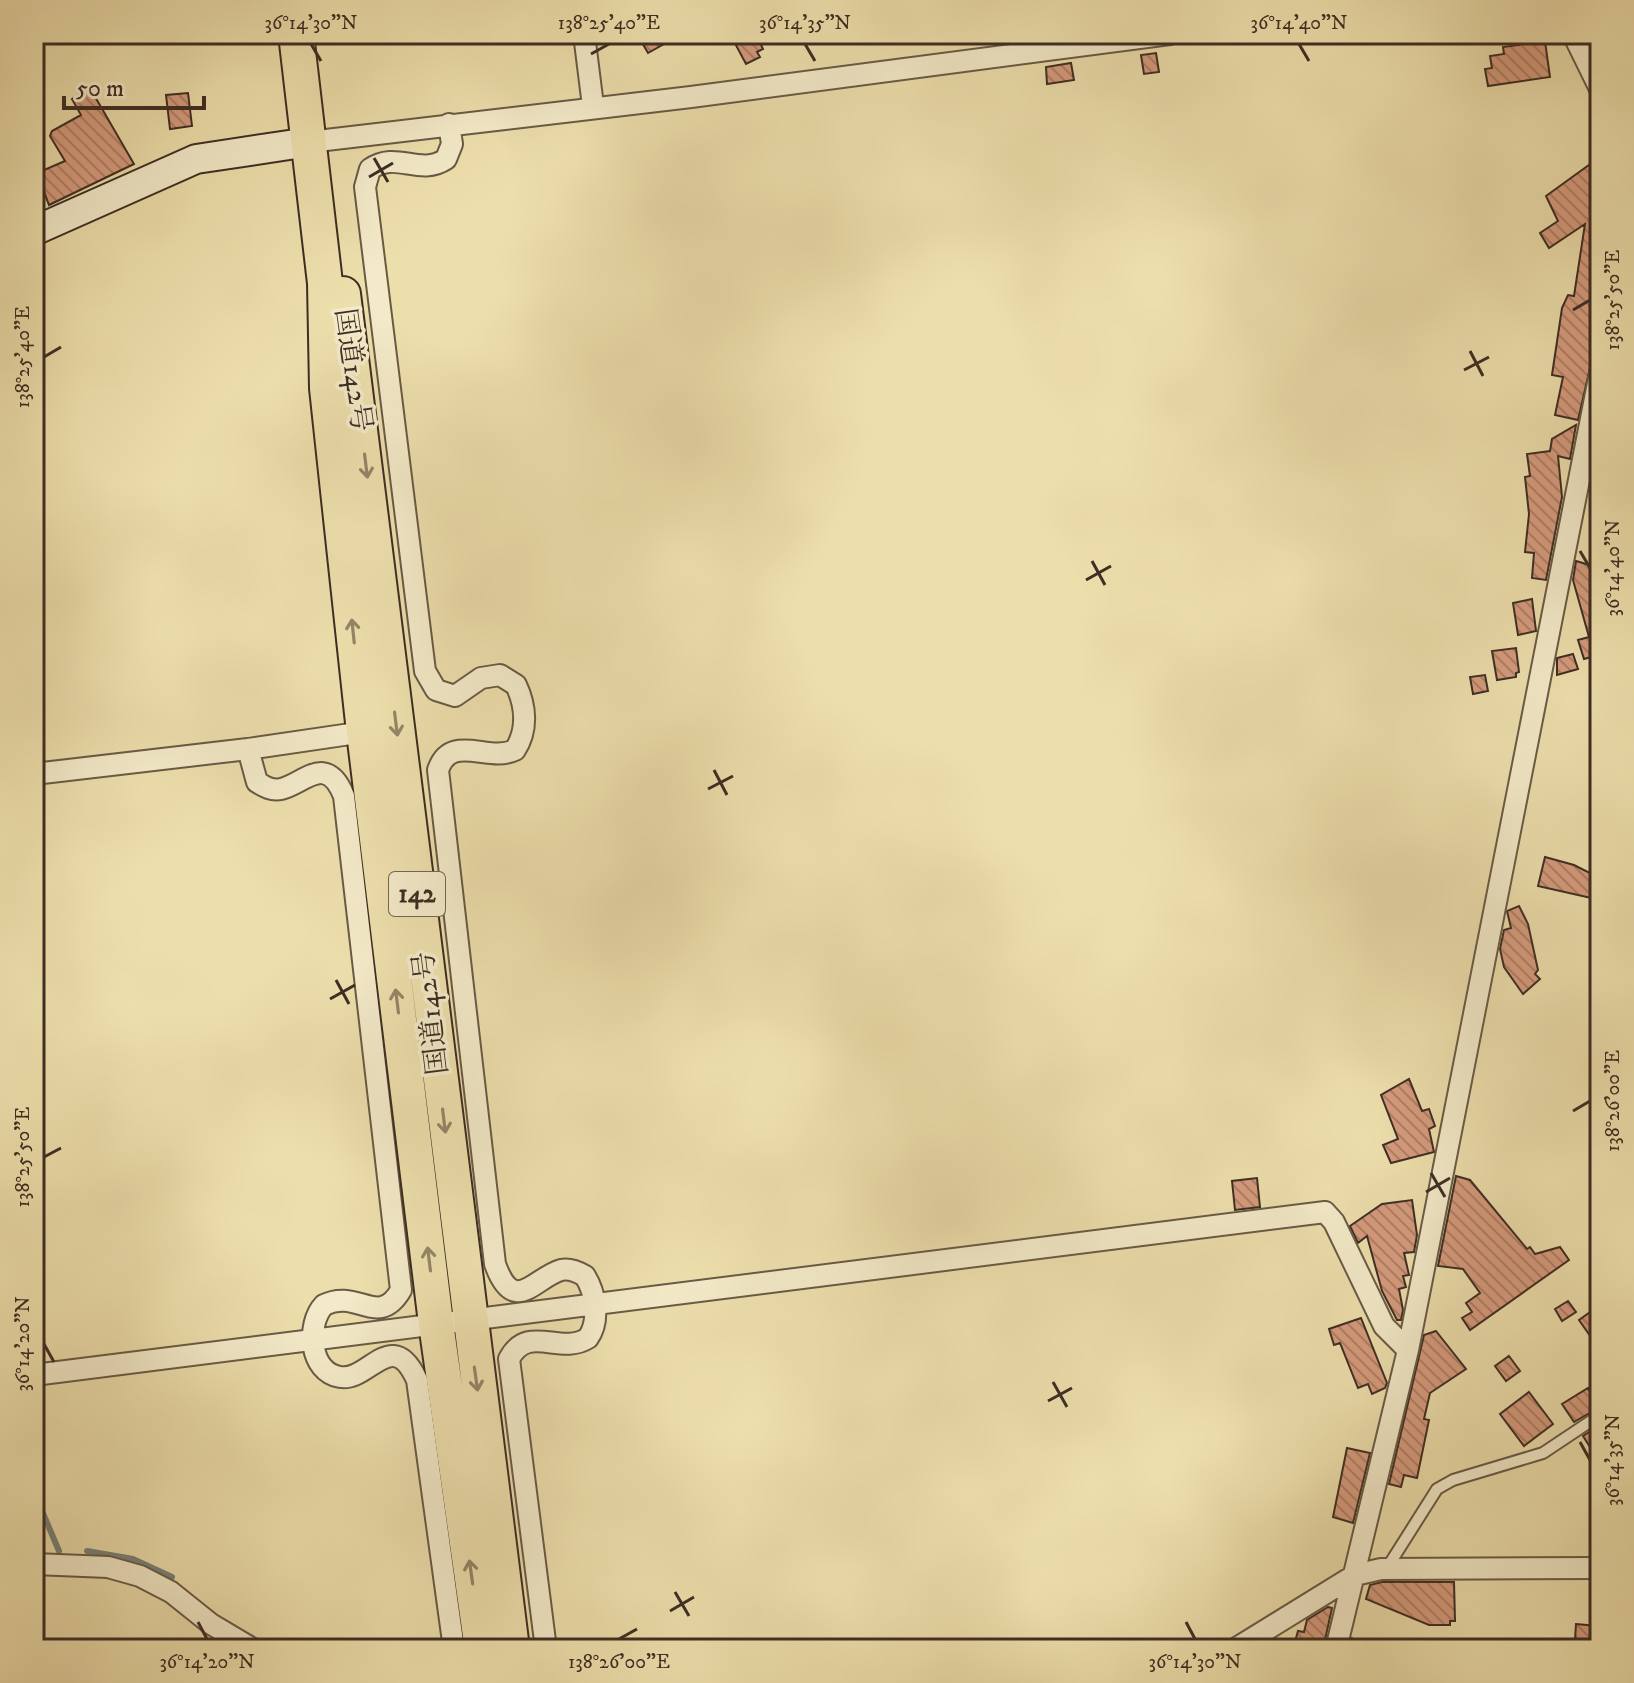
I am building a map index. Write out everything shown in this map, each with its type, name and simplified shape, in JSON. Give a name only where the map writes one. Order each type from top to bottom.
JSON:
[{"type":"highway","name":"国道142号","points":[[296,34],[325,283],[327,388],[364,732],[452,1321],[512,1649]]},
{"type":"highway","name":"国道142号","points":[[309,142],[327,185],[356,379],[452,1321],[482,1649]]},
{"type":"street","points":[[584,34],[593,106]]},
{"type":"street","points":[[34,231],[196,159],[449,124],[691,97],[1170,34]]},
{"type":"street","points":[[1573,34],[1600,89]]},
{"type":"street","points":[[449,124],[452,144],[446,159],[429,168],[387,160],[370,169],[365,187],[425,671],[436,690],[455,696],[481,678],[500,675],[516,685],[523,713],[525,731],[515,750],[496,756],[463,748],[446,755],[438,770],[495,1264],[506,1285],[524,1291],[560,1270],[577,1272],[585,1276],[591,1286],[594,1304],[594,1329],[578,1344],[529,1340],[514,1350],[509,1359],[546,1649]]},
{"type":"street","points":[[1338,1645],[1408,1350],[1600,373]]},
{"type":"street","points":[[34,774],[364,732]]},
{"type":"street","points":[[248,749],[257,782],[270,789],[283,789],[301,776],[327,775],[339,784],[344,796],[401,1290],[386,1307],[373,1309],[344,1298],[324,1305],[314,1321],[313,1340],[321,1364],[330,1374],[348,1377],[373,1361],[389,1356],[406,1363],[417,1380],[454,1649]]},
{"type":"street","points":[[34,1375],[1325,1212],[1334,1222],[1384,1326],[1408,1350]]},
{"type":"street","points":[[34,1564],[108,1567],[140,1576],[171,1592],[211,1624],[253,1649]]},
{"type":"street","points":[[1235,1649],[1355,1575],[1387,1568],[1600,1568]]},
{"type":"lane","points":[[1387,1568],[1437,1489],[1453,1480],[1543,1453],[1600,1415]]},
{"type":"lane","points":[[1338,1645],[1365,1649]]},
{"type":"building","points":[[637,34],[682,34],[648,53]]},
{"type":"building","points":[[730,34],[756,34],[763,49],[757,52],[760,57],[746,64]]},
{"type":"building","points":[[1517,34],[1544,34],[1550,77],[1488,86],[1485,69],[1492,68],[1490,56],[1504,54],[1503,47],[1519,45]]},
{"type":"building","points":[[1156,53],[1159,72],[1144,74],[1141,55]]},
{"type":"building","points":[[1071,63],[1074,80],[1047,84],[1046,67]]},
{"type":"building","points":[[90,88],[134,164],[49,205],[37,173],[65,161],[50,136],[52,131],[81,115],[72,99]]},
{"type":"building","points":[[188,93],[192,126],[170,129],[166,95]]},
{"type":"building","points":[[1600,157],[1600,289],[1590,341],[1596,342],[1578,420],[1555,415],[1563,377],[1552,375],[1562,308],[1568,295],[1574,296],[1585,224],[1549,248],[1540,233],[1558,221],[1546,196]]},
{"type":"building","points":[[1576,425],[1570,459],[1558,456],[1562,497],[1546,580],[1532,578],[1534,553],[1525,552],[1529,514],[1525,477],[1530,476],[1527,454],[1550,451],[1552,439]]},
{"type":"building","points":[[1576,561],[1600,568],[1600,660],[1596,661],[1595,656],[1584,659],[1578,640],[1589,637],[1573,580]]},
{"type":"building","points":[[1532,599],[1536,631],[1518,635],[1513,603]]},
{"type":"building","points":[[1516,648],[1519,672],[1516,677],[1497,680],[1492,651]]},
{"type":"building","points":[[1573,654],[1578,669],[1557,675],[1557,658]]},
{"type":"building","points":[[1485,675],[1488,691],[1473,694],[1470,677]]},
{"type":"building","points":[[1545,857],[1574,865],[1600,878],[1600,900],[1538,886]]},
{"type":"building","points":[[1519,906],[1528,924],[1538,970],[1535,974],[1540,979],[1523,994],[1504,967],[1500,949],[1504,930],[1511,928],[1507,911]]},
{"type":"building","points":[[1409,1079],[1422,1111],[1429,1109],[1435,1126],[1429,1129],[1434,1152],[1391,1163],[1383,1145],[1398,1139],[1381,1095]]},
{"type":"building","points":[[1456,1176],[1470,1180],[1527,1249],[1530,1247],[1535,1254],[1560,1247],[1569,1260],[1470,1330],[1462,1318],[1472,1312],[1466,1303],[1480,1293],[1463,1269],[1438,1266]]},
{"type":"building","points":[[1257,1178],[1260,1207],[1235,1210],[1232,1181]]},
{"type":"building","points":[[1412,1200],[1417,1235],[1414,1252],[1404,1253],[1409,1275],[1403,1276],[1406,1287],[1399,1289],[1403,1310],[1401,1320],[1397,1320],[1382,1291],[1367,1236],[1358,1243],[1350,1226],[1382,1204]]},
{"type":"building","points":[[1568,1301],[1576,1312],[1562,1321],[1555,1309]]},
{"type":"building","points":[[1600,1305],[1600,1350],[1579,1320]]},
{"type":"building","points":[[1361,1318],[1387,1383],[1385,1388],[1372,1394],[1368,1384],[1358,1388],[1340,1343],[1334,1345],[1329,1329]]},
{"type":"building","points":[[1436,1331],[1466,1369],[1430,1393],[1424,1419],[1429,1420],[1417,1478],[1404,1475],[1401,1487],[1389,1484],[1424,1335]]},
{"type":"building","points":[[1509,1356],[1520,1371],[1506,1381],[1495,1366]]},
{"type":"building","points":[[1600,1387],[1600,1407],[1574,1422],[1562,1404],[1588,1388],[1590,1392]]},
{"type":"building","points":[[1529,1392],[1553,1424],[1524,1446],[1500,1414]]},
{"type":"building","points":[[1600,1425],[1600,1440],[1590,1447],[1583,1436]]},
{"type":"building","points":[[1347,1448],[1370,1453],[1353,1523],[1333,1517]]},
{"type":"building","points":[[1382,1582],[1454,1582],[1455,1621],[1450,1621],[1450,1625],[1429,1625],[1366,1599],[1370,1585]]},
{"type":"building","points":[[1328,1607],[1332,1608],[1323,1649],[1293,1649],[1298,1631],[1304,1632],[1307,1620]]},
{"type":"building","points":[[1576,1624],[1597,1626],[1596,1641],[1575,1640]]},
{"type":"waterway","points":[[34,1492],[59,1551]]},
{"type":"waterway","points":[[87,1551],[133,1559],[172,1577]]}]
